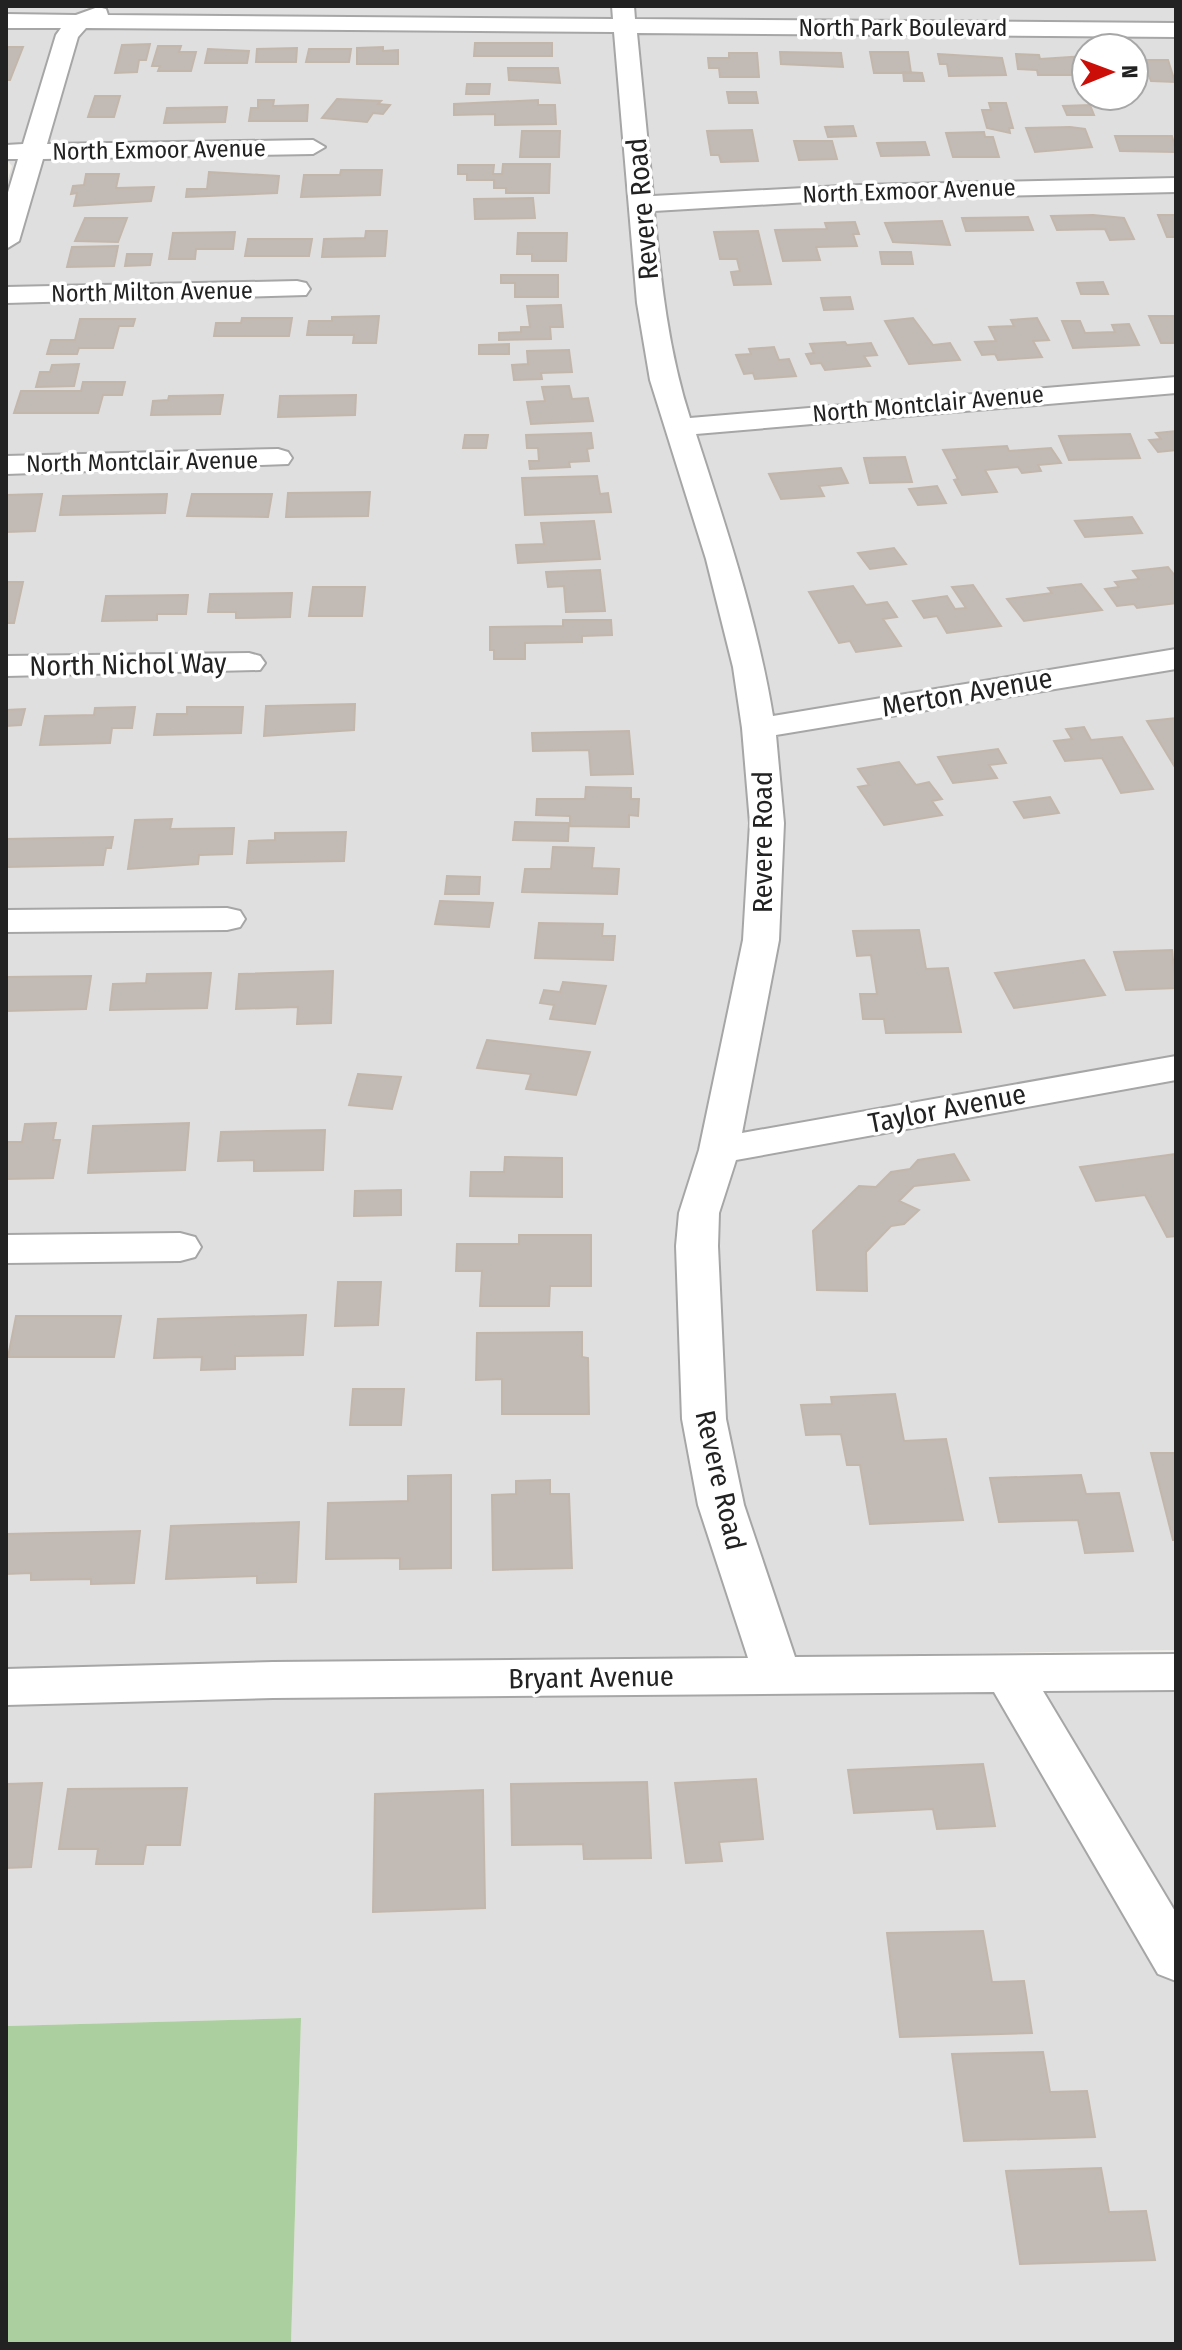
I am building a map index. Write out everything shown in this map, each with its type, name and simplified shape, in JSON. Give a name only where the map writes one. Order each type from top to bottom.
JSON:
[{"type":"street","points":[[59,6],[80,21]]},
{"type":"street","points":[[6,241],[67,35],[80,21],[97,15],[100,6]]},
{"type":"street","name":"North Park Boulevard","points":[[6,21],[625,16],[1176,30]]},
{"type":"street","name":"Revere Road","points":[[625,16],[650,303],[664,380],[745,651],[759,728],[767,823],[766,897],[761,940],[719,1150],[699,1213],[697,1246],[704,1419],[721,1505],[777,1675]]},
{"type":"street","name":"North Exmoor Avenue","points":[[6,152],[313,147]]},
{"type":"street","name":"North Exmoor Avenue","points":[[641,204],[860,192],[1176,185]]},
{"type":"street","name":"North Milton Avenue","points":[[6,295],[297,289]]},
{"type":"street","name":"North Montclair Avenue","points":[[680,427],[1176,385]]},
{"type":"street","name":"North Montclair Avenue","points":[[6,465],[278,458]]},
{"type":"street","name":"Merton Avenue","points":[[759,728],[1176,659]]},
{"type":"street","name":"North Nichol Way","points":[[6,666],[249,663]]},
{"type":"street","points":[[6,921],[227,919]]},
{"type":"street","name":"Taylor Avenue","points":[[719,1150],[1176,1068]]},
{"type":"street","points":[[6,1249],[180,1247]]},
{"type":"street","name":"Bryant Avenue","points":[[6,1687],[273,1680],[1176,1672]]},
{"type":"street","points":[[1009,1675],[1176,1959]]},
{"type":"shaded area","points":[[6,6],[89,6],[71,23],[6,22]]},
{"type":"shaded area","points":[[109,6],[1176,6],[1176,27],[105,20]]},
{"type":"shaded area","points":[[6,26],[1070,34],[1070,112],[1150,112],[1150,35],[1176,35],[1176,1650],[321,1663],[1176,1680],[1176,2344],[291,2344],[301,2018],[6,2026],[6,186],[12,166],[6,159]]},
{"type":"green space","points":[[301,2018],[291,2344],[6,2344],[6,2026]]},
{"type":"building","points":[[475,43],[552,43],[552,56],[474,56]]},
{"type":"building","points":[[150,44],[146,60],[139,60],[137,72],[115,73],[122,45]]},
{"type":"building","points":[[158,46],[181,46],[179,52],[196,52],[191,71],[158,71],[160,66],[152,66]]},
{"type":"building","points":[[6,47],[23,47],[10,80],[6,80]]},
{"type":"building","points":[[383,47],[383,51],[398,50],[398,64],[357,64],[357,48]]},
{"type":"building","points":[[297,48],[296,62],[256,62],[257,49]]},
{"type":"building","points":[[208,49],[249,51],[247,63],[205,63]]},
{"type":"building","points":[[309,49],[351,49],[349,62],[306,62]]},
{"type":"building","points":[[780,52],[841,53],[843,67],[781,64]]},
{"type":"building","points":[[870,52],[908,52],[911,73],[874,73]]},
{"type":"building","points":[[729,53],[757,53],[759,77],[720,77],[719,68],[709,68],[708,58],[729,58]]},
{"type":"building","points":[[938,54],[1002,58],[1006,75],[949,76],[947,64],[940,64]]},
{"type":"building","points":[[1016,54],[1039,55],[1040,59],[1070,57],[1070,75],[1038,75],[1037,70],[1018,69]]},
{"type":"building","points":[[1150,60],[1168,60],[1175,82],[1151,81]]},
{"type":"building","points":[[508,68],[558,68],[560,83],[509,80]]},
{"type":"building","points":[[903,72],[922,73],[924,81],[904,81]]},
{"type":"building","points":[[467,84],[490,84],[489,94],[466,94]]},
{"type":"building","points":[[727,92],[756,92],[758,103],[729,103]]},
{"type":"building","points":[[95,96],[120,96],[114,117],[88,117]]},
{"type":"building","points":[[337,99],[381,101],[378,104],[390,105],[383,114],[373,113],[367,122],[322,118]]},
{"type":"building","points":[[258,100],[274,100],[273,106],[308,105],[307,121],[249,121],[251,108],[258,108]]},
{"type":"building","points":[[538,100],[538,105],[555,105],[556,124],[495,125],[495,114],[454,115],[454,104]]},
{"type":"building","points":[[989,103],[1006,103],[1013,128],[1009,128],[1010,133],[987,128],[982,110],[991,110]]},
{"type":"building","points":[[1063,106],[1070,106],[1070,112],[1093,112],[1094,115],[1067,115]]},
{"type":"building","points":[[227,107],[225,122],[164,123],[167,108]]},
{"type":"building","points":[[853,126],[856,136],[828,137],[825,127]]},
{"type":"building","points":[[1026,128],[1085,129],[1092,147],[1035,152]]},
{"type":"building","points":[[752,130],[758,161],[721,162],[719,155],[711,155],[707,131]]},
{"type":"building","points":[[522,131],[560,131],[559,157],[520,157]]},
{"type":"building","points":[[984,132],[985,137],[993,137],[999,157],[953,157],[946,133]]},
{"type":"building","points":[[1115,136],[1172,136],[1176,152],[1120,151]]},
{"type":"building","points":[[794,141],[832,141],[837,159],[799,160]]},
{"type":"building","points":[[925,142],[929,155],[881,156],[877,143]]},
{"type":"building","points":[[503,164],[550,164],[549,193],[506,193],[506,188],[494,188],[494,180],[467,180],[467,174],[458,174],[458,165],[494,165],[493,174],[502,174]]},
{"type":"building","points":[[341,170],[382,170],[380,195],[301,197],[304,175],[340,175]]},
{"type":"building","points":[[209,172],[279,176],[277,193],[186,197],[187,189],[207,189]]},
{"type":"building","points":[[86,174],[119,174],[116,188],[154,187],[151,201],[74,206],[77,193],[71,194],[73,186],[84,185]]},
{"type":"building","points":[[533,198],[535,218],[475,219],[474,199]]},
{"type":"building","points":[[1158,215],[1176,215],[1176,237],[1167,237]]},
{"type":"building","points":[[1051,216],[1124,218],[1134,239],[1110,240],[1105,229],[1057,230]]},
{"type":"building","points":[[1028,217],[1033,230],[966,231],[962,218]]},
{"type":"building","points":[[85,218],[127,218],[118,242],[75,241]]},
{"type":"building","points":[[942,221],[950,245],[893,242],[885,223]]},
{"type":"building","points":[[855,222],[859,234],[853,234],[857,246],[816,247],[820,260],[783,261],[775,230],[827,229],[825,223]]},
{"type":"building","points":[[366,231],[387,231],[385,256],[322,257],[324,239],[365,238]]},
{"type":"building","points":[[758,231],[771,284],[734,285],[731,272],[740,271],[737,259],[720,259],[714,232]]},
{"type":"building","points":[[235,232],[233,249],[196,249],[195,259],[169,259],[173,233]]},
{"type":"building","points":[[518,233],[567,233],[566,261],[532,261],[532,254],[517,254]]},
{"type":"building","points":[[248,239],[312,239],[309,256],[245,256]]},
{"type":"building","points":[[118,246],[114,266],[67,267],[72,247]]},
{"type":"building","points":[[880,252],[911,252],[913,264],[882,264]]},
{"type":"building","points":[[127,254],[152,254],[150,265],[125,266]]},
{"type":"building","points":[[501,275],[558,275],[558,297],[515,297],[515,283],[501,283]]},
{"type":"building","points":[[1103,282],[1108,294],[1081,294],[1077,283]]},
{"type":"building","points":[[850,297],[853,309],[824,310],[821,298]]},
{"type":"building","points":[[561,305],[563,327],[550,327],[551,339],[499,340],[499,333],[521,332],[521,327],[530,327],[527,306]]},
{"type":"building","points":[[379,316],[376,343],[353,343],[354,335],[307,335],[309,321]]},
{"type":"building","points":[[1149,316],[1176,316],[1176,343],[1161,343]]},
{"type":"building","points":[[242,318],[292,318],[289,336],[214,336],[216,323],[241,323]]},
{"type":"building","points":[[913,318],[933,345],[950,343],[960,360],[909,364],[885,321]]},
{"type":"building","points":[[1037,318],[1049,340],[1033,341],[1042,357],[998,360],[995,354],[982,355],[975,342],[996,341],[989,327],[1014,326],[1011,320]]},
{"type":"building","points":[[80,319],[135,319],[133,326],[119,326],[113,348],[79,348],[77,354],[47,354],[51,340],[75,340]]},
{"type":"building","points":[[1062,321],[1080,321],[1085,333],[1115,332],[1112,325],[1129,324],[1139,345],[1073,348]]},
{"type":"building","points":[[845,342],[847,345],[871,343],[877,355],[864,356],[870,366],[825,370],[821,363],[811,364],[806,354],[814,353],[810,344]]},
{"type":"building","points":[[509,344],[509,354],[479,354],[479,345]]},
{"type":"building","points":[[774,347],[779,360],[789,359],[796,376],[755,379],[753,373],[744,374],[736,355],[751,354],[749,349]]},
{"type":"building","points":[[569,350],[572,372],[541,373],[542,379],[514,380],[512,365],[528,364],[527,351]]},
{"type":"building","points":[[79,364],[74,386],[36,387],[40,372],[50,372],[52,365]]},
{"type":"building","points":[[83,382],[125,382],[122,395],[103,395],[98,413],[14,413],[21,391],[81,391]]},
{"type":"building","points":[[569,386],[572,399],[588,398],[593,421],[531,424],[527,402],[545,401],[542,387]]},
{"type":"building","points":[[223,395],[220,414],[151,415],[153,401],[168,400],[169,396]]},
{"type":"building","points":[[356,395],[355,415],[278,417],[280,396]]},
{"type":"building","points":[[1176,431],[1176,450],[1158,452],[1149,440],[1161,439],[1156,433]]},
{"type":"building","points":[[591,433],[593,448],[587,449],[589,461],[569,462],[570,467],[530,469],[529,461],[539,461],[538,448],[527,448],[526,435]]},
{"type":"building","points":[[1130,434],[1140,458],[1069,460],[1059,436]]},
{"type":"building","points":[[465,435],[488,435],[486,448],[463,448]]},
{"type":"building","points":[[1007,446],[1009,451],[1051,448],[1061,463],[1038,465],[1041,471],[1022,473],[1018,467],[985,470],[997,492],[962,495],[954,480],[958,479],[943,450]]},
{"type":"building","points":[[905,457],[912,482],[870,483],[864,458]]},
{"type":"building","points":[[841,468],[848,483],[819,486],[824,496],[781,499],[769,474]]},
{"type":"building","points":[[597,476],[600,494],[608,493],[611,512],[525,515],[522,478]]},
{"type":"building","points":[[937,486],[946,503],[918,505],[909,489]]},
{"type":"building","points":[[370,492],[368,516],[286,517],[288,493]]},
{"type":"building","points":[[42,494],[35,531],[6,532],[6,495]]},
{"type":"building","points":[[167,494],[165,513],[60,515],[63,496]]},
{"type":"building","points":[[192,494],[272,494],[268,517],[187,516]]},
{"type":"building","points":[[1132,517],[1142,533],[1085,537],[1075,521]]},
{"type":"building","points":[[594,521],[600,559],[518,563],[516,545],[544,544],[541,523]]},
{"type":"building","points":[[894,548],[906,564],[870,569],[858,553]]},
{"type":"building","points":[[1168,567],[1176,577],[1176,603],[1137,608],[1134,604],[1117,606],[1105,589],[1119,587],[1115,582],[1139,579],[1133,571]]},
{"type":"building","points":[[600,570],[605,611],[566,612],[564,586],[548,587],[546,572]]},
{"type":"building","points":[[6,582],[23,582],[14,623],[6,623]]},
{"type":"building","points":[[1081,584],[1102,610],[1024,621],[1007,599],[1052,593],[1048,588]]},
{"type":"building","points":[[973,585],[1001,626],[947,633],[937,616],[924,618],[913,601],[947,596],[955,609],[966,608],[952,587]]},
{"type":"building","points":[[853,586],[866,605],[887,602],[897,617],[883,619],[901,646],[856,652],[850,641],[839,643],[809,592]]},
{"type":"building","points":[[313,587],[365,587],[362,616],[309,616]]},
{"type":"building","points":[[292,593],[290,617],[236,618],[236,612],[208,612],[210,594]]},
{"type":"building","points":[[188,595],[186,614],[157,614],[157,620],[102,621],[106,596]]},
{"type":"building","points":[[563,620],[611,620],[612,635],[582,636],[582,642],[525,643],[525,659],[494,659],[494,650],[490,650],[490,627],[563,626]]},
{"type":"building","points":[[355,704],[354,730],[264,736],[266,706]]},
{"type":"building","points":[[135,707],[132,728],[112,728],[110,743],[40,745],[45,716],[94,715],[95,708]]},
{"type":"building","points":[[187,707],[243,707],[241,733],[154,735],[157,714],[187,714]]},
{"type":"building","points":[[25,709],[21,725],[6,726],[6,710]]},
{"type":"building","points":[[1176,718],[1176,769],[1147,721]]},
{"type":"building","points":[[1084,727],[1091,740],[1122,737],[1153,789],[1121,793],[1102,758],[1065,761],[1054,741],[1072,739],[1066,729]]},
{"type":"building","points":[[629,731],[633,774],[591,775],[589,750],[533,751],[532,733]]},
{"type":"building","points":[[998,749],[1006,763],[989,765],[997,778],[953,783],[938,757]]},
{"type":"building","points":[[899,762],[916,785],[929,782],[942,799],[932,801],[942,815],[884,825],[858,787],[869,785],[858,769]]},
{"type":"building","points":[[586,787],[631,788],[631,799],[639,799],[638,816],[629,815],[629,827],[570,826],[570,816],[536,815],[537,799],[585,799]]},
{"type":"building","points":[[1050,797],[1059,813],[1024,818],[1014,802]]},
{"type":"building","points":[[172,819],[170,829],[234,828],[232,854],[199,855],[198,864],[128,869],[135,820]]},
{"type":"building","points":[[515,822],[569,823],[568,841],[513,840]]},
{"type":"building","points":[[346,832],[344,861],[247,863],[249,841],[275,840],[275,833]]},
{"type":"building","points":[[113,837],[111,848],[106,848],[103,865],[6,867],[6,839]]},
{"type":"building","points":[[553,847],[594,848],[592,868],[619,869],[617,894],[522,892],[525,869],[551,869]]},
{"type":"building","points":[[447,876],[480,877],[479,894],[445,894]]},
{"type":"building","points":[[440,901],[493,903],[489,927],[435,924]]},
{"type":"building","points":[[539,923],[603,924],[602,936],[615,936],[613,960],[535,958]]},
{"type":"building","points":[[919,930],[926,969],[948,968],[961,1032],[886,1033],[884,1019],[863,1019],[860,994],[877,994],[871,955],[857,956],[853,931]]},
{"type":"building","points":[[1172,950],[1176,988],[1126,990],[1114,952]]},
{"type":"building","points":[[1084,960],[1105,995],[1014,1008],[995,973]]},
{"type":"building","points":[[333,971],[331,1023],[297,1024],[298,1007],[236,1009],[239,974]]},
{"type":"building","points":[[211,973],[207,1008],[110,1010],[113,984],[146,983],[147,974]]},
{"type":"building","points":[[91,976],[86,1009],[6,1011],[6,977]]},
{"type":"building","points":[[563,982],[606,986],[595,1024],[550,1019],[554,1005],[540,1003],[544,990],[560,992]]},
{"type":"building","points":[[487,1040],[590,1052],[576,1095],[526,1089],[531,1074],[477,1068]]},
{"type":"building","points":[[358,1074],[401,1077],[392,1109],[349,1105]]},
{"type":"building","points":[[56,1123],[53,1140],[60,1140],[53,1178],[6,1179],[6,1142],[22,1142],[25,1124]]},
{"type":"building","points":[[189,1123],[185,1170],[88,1173],[93,1126]]},
{"type":"building","points":[[325,1130],[323,1170],[254,1171],[254,1160],[218,1161],[221,1132]]},
{"type":"building","points":[[954,1154],[969,1180],[914,1186],[899,1201],[919,1210],[904,1224],[891,1226],[866,1252],[867,1291],[817,1290],[813,1231],[859,1186],[876,1187],[891,1172],[910,1169],[918,1160]]},
{"type":"building","points":[[1176,1154],[1176,1236],[1167,1237],[1145,1195],[1096,1201],[1080,1167]]},
{"type":"building","points":[[505,1157],[562,1158],[562,1197],[470,1196],[471,1172],[504,1172]]},
{"type":"building","points":[[401,1190],[401,1215],[354,1216],[355,1191]]},
{"type":"building","points":[[519,1235],[591,1235],[591,1286],[550,1286],[549,1306],[480,1306],[482,1271],[456,1271],[457,1244],[519,1244]]},
{"type":"building","points":[[338,1282],[381,1282],[378,1325],[335,1326]]},
{"type":"building","points":[[306,1315],[303,1355],[235,1356],[235,1369],[201,1370],[202,1357],[154,1358],[158,1319]]},
{"type":"building","points":[[16,1316],[121,1316],[114,1357],[8,1357]]},
{"type":"building","points":[[582,1332],[582,1357],[588,1358],[589,1414],[502,1414],[502,1379],[476,1380],[477,1333]]},
{"type":"building","points":[[353,1389],[404,1389],[401,1425],[350,1425]]},
{"type":"building","points":[[895,1394],[904,1441],[946,1439],[963,1520],[870,1524],[860,1465],[847,1465],[841,1434],[806,1435],[801,1405],[832,1404],[831,1397]]},
{"type":"building","points":[[1151,1453],[1176,1453],[1176,1540],[1173,1540]]},
{"type":"building","points":[[451,1475],[451,1568],[400,1569],[400,1558],[326,1559],[328,1503],[408,1501],[408,1476]]},
{"type":"building","points":[[1081,1475],[1086,1494],[1119,1493],[1133,1551],[1085,1553],[1078,1520],[999,1522],[990,1478]]},
{"type":"building","points":[[550,1480],[550,1494],[569,1494],[572,1568],[493,1570],[492,1495],[516,1494],[516,1481]]},
{"type":"building","points":[[299,1522],[296,1582],[257,1583],[257,1576],[166,1579],[171,1526]]},
{"type":"building","points":[[140,1531],[134,1583],[91,1584],[91,1579],[31,1580],[31,1573],[6,1574],[6,1534]]},
{"type":"building","points":[[983,1764],[995,1826],[937,1829],[933,1809],[854,1813],[848,1770]]},
{"type":"building","points":[[756,1779],[763,1839],[719,1842],[722,1861],[686,1863],[675,1783]]},
{"type":"building","points":[[647,1782],[651,1858],[584,1859],[583,1844],[512,1845],[511,1784]]},
{"type":"building","points":[[42,1783],[31,1867],[6,1868],[6,1784]]},
{"type":"building","points":[[187,1788],[180,1845],[146,1845],[143,1864],[96,1864],[98,1849],[59,1849],[68,1789]]},
{"type":"building","points":[[483,1790],[485,1908],[373,1912],[375,1794]]},
{"type":"building","points":[[983,1931],[992,1982],[1024,1981],[1032,2033],[900,2037],[887,1933]]},
{"type":"building","points":[[1043,2052],[1050,2092],[1087,2091],[1095,2137],[964,2141],[952,2054]]},
{"type":"building","points":[[1101,2168],[1109,2212],[1146,2211],[1155,2260],[1020,2264],[1006,2171]]}]
